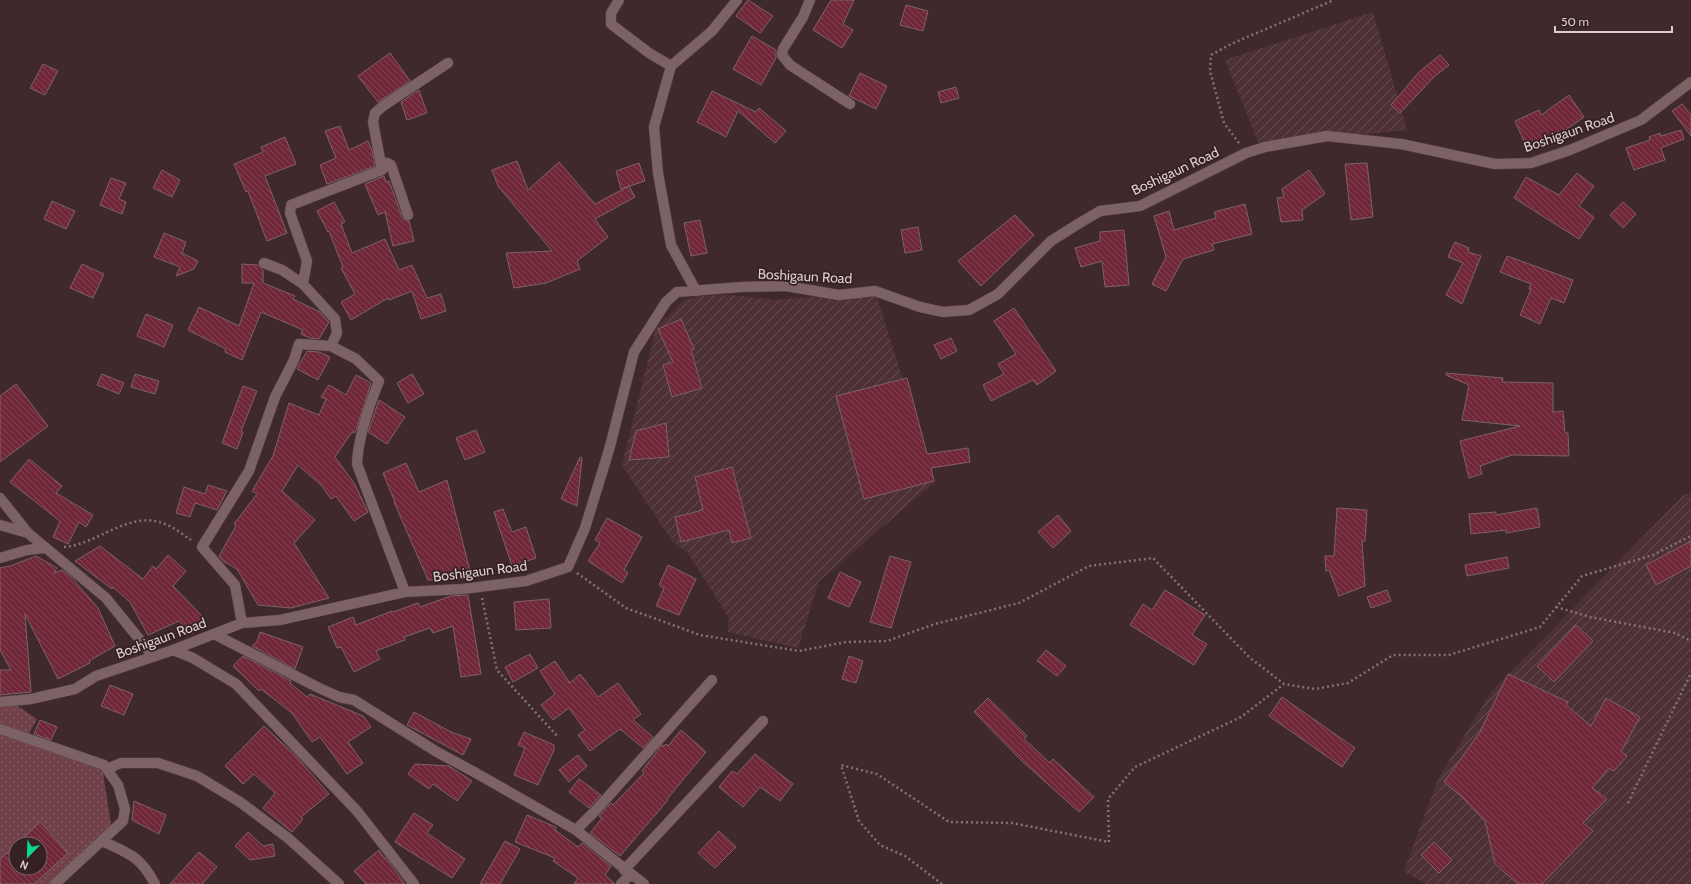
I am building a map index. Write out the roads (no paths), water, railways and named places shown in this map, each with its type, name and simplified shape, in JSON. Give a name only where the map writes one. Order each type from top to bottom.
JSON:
[{"type":"street","points":[[619,0],[611,13],[611,24],[649,53],[671,66]]},
{"type":"street","points":[[696,291],[671,245],[658,173],[654,127],[671,66],[712,31],[737,0]]},
{"type":"street","points":[[810,0],[803,17],[783,49],[782,55],[790,65],[850,104]]},
{"type":"street","points":[[382,170],[373,122],[375,113],[382,106],[448,63]]},
{"type":"street","name":"Boshigaun Road","points":[[0,702],[32,699],[75,689],[96,676],[173,650],[242,623],[280,620],[405,592],[463,589],[526,581],[568,567],[585,528],[609,450],[634,352],[666,302],[677,292],[741,287],[786,286],[839,295],[876,292],[920,307],[943,312],[969,310],[998,294],[1051,241],[1078,224],[1100,212],[1140,206],[1246,153],[1265,147],[1327,136],[1401,144],[1495,164],[1531,163],[1570,150],[1641,120],[1691,82]]},
{"type":"street","points":[[304,284],[307,261],[290,213],[292,204],[382,170],[387,163],[391,165],[408,215]]},
{"type":"street","points":[[264,263],[282,270],[304,284],[335,320],[337,333],[331,346]]},
{"type":"street","points":[[242,623],[235,585],[202,547],[249,471],[275,397],[294,360],[299,344],[331,346],[356,359],[379,381],[357,453],[357,464],[405,592]]},
{"type":"street","points":[[0,498],[28,533],[106,598],[154,656]]},
{"type":"street","points":[[0,525],[28,533]]},
{"type":"street","points":[[0,558],[27,550],[45,548]]},
{"type":"street","points":[[214,634],[317,687],[339,697],[354,700],[437,752],[576,830],[628,876],[644,884]]},
{"type":"street","points":[[173,650],[194,658],[236,684],[357,811],[414,884]]},
{"type":"street","points":[[576,830],[597,809],[712,680]]},
{"type":"street","points":[[621,884],[763,721]]},
{"type":"street","points":[[0,729],[104,765],[118,785],[125,809],[123,821],[55,884]]},
{"type":"street","points":[[107,769],[121,763],[158,763],[197,776],[240,802],[288,838],[339,884]]},
{"type":"street","points":[[102,841],[138,858],[146,867],[155,884]]}]
